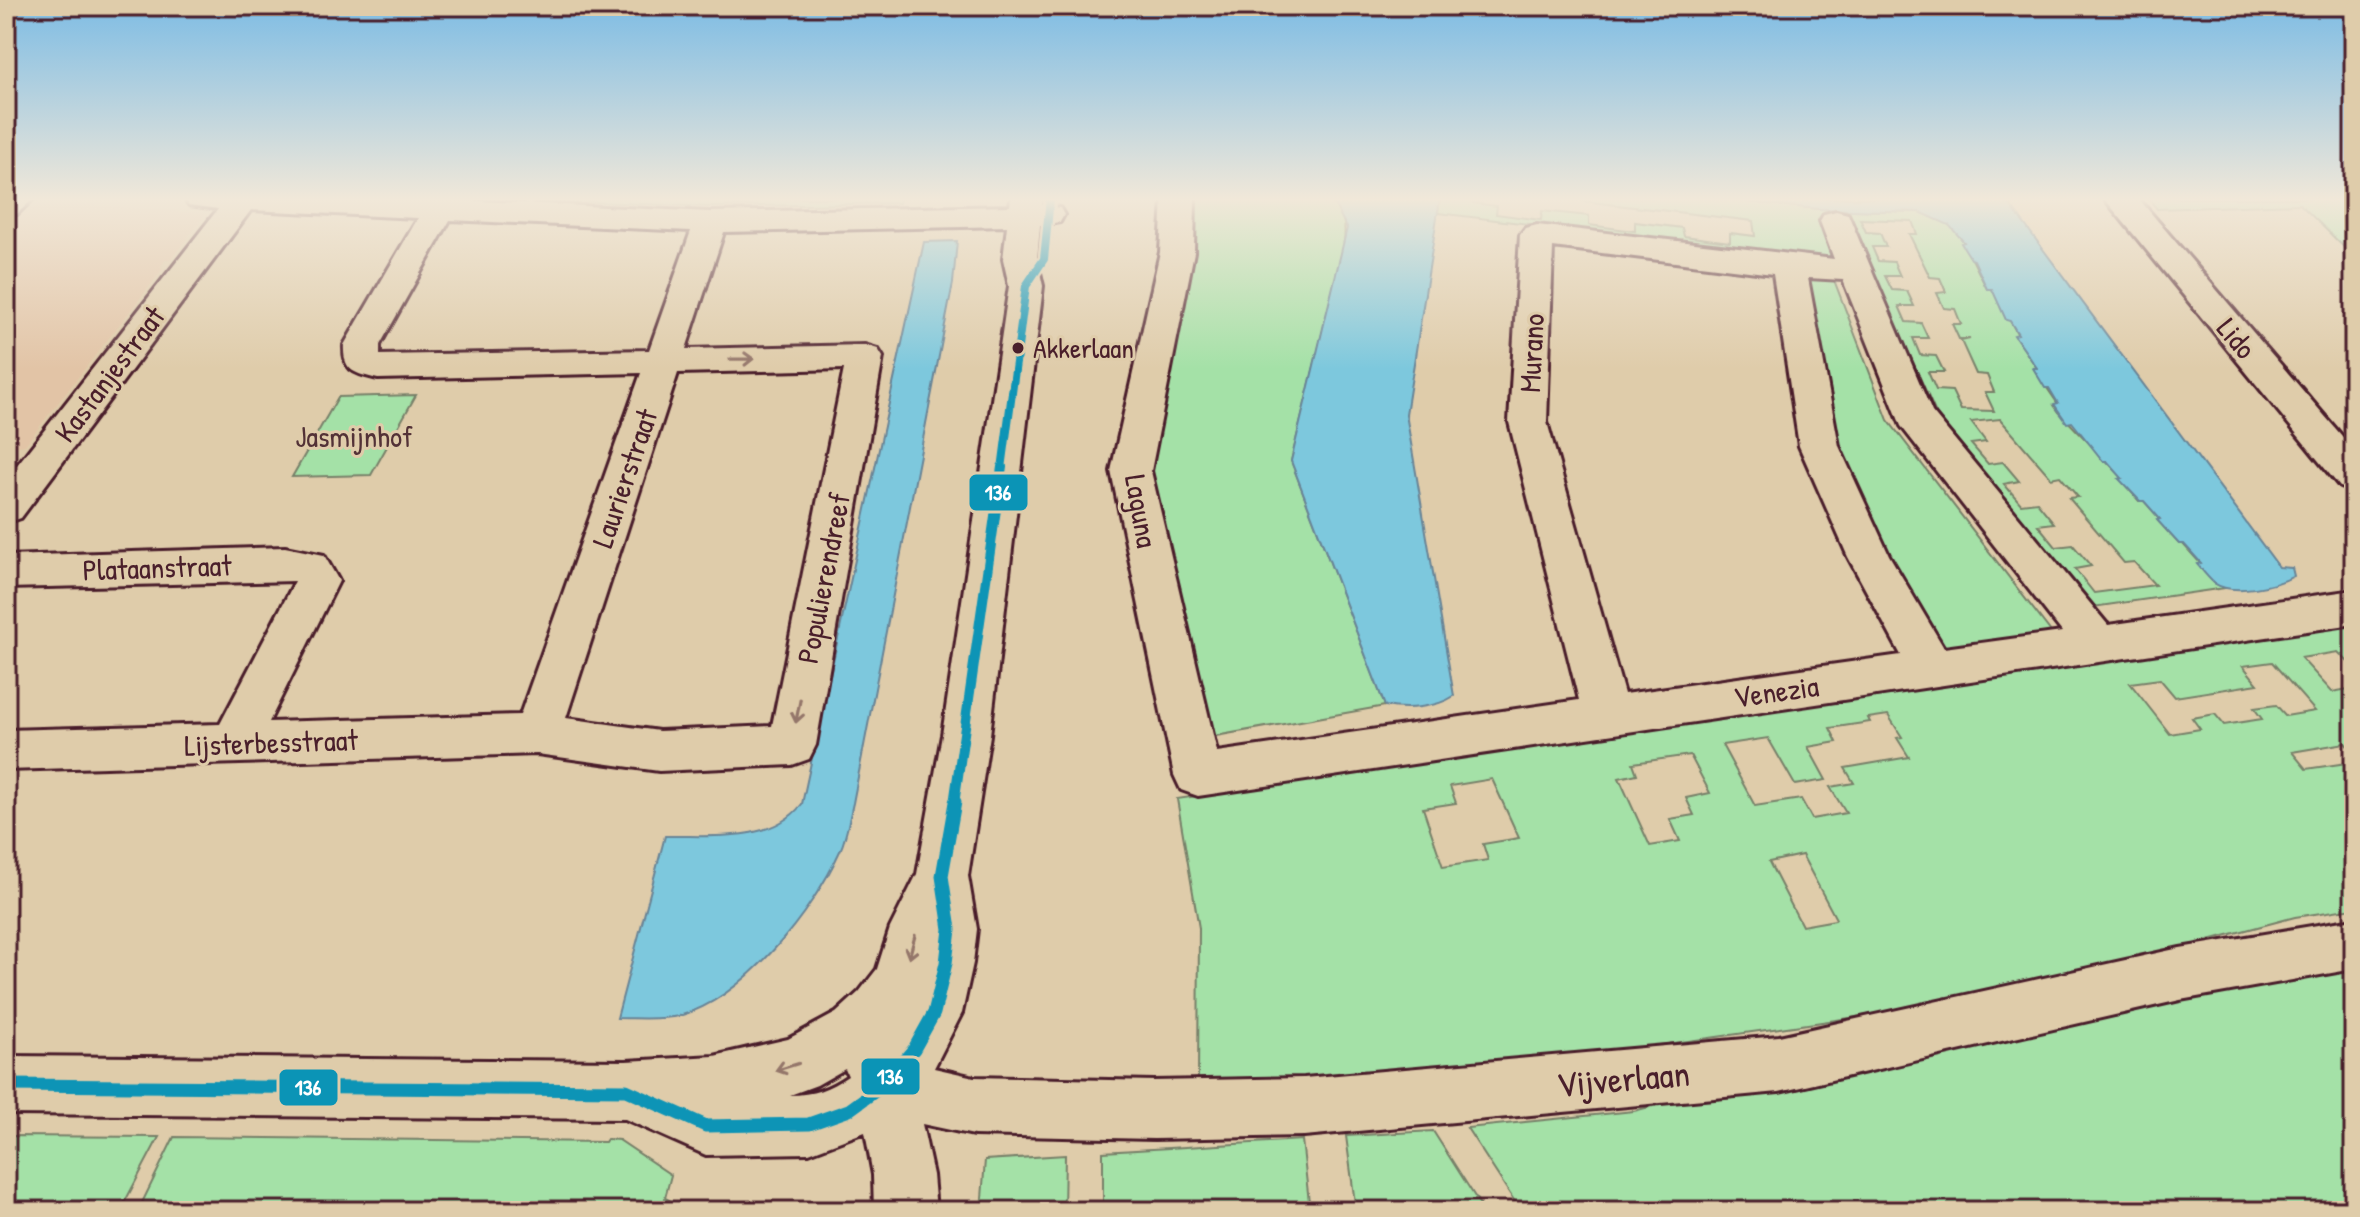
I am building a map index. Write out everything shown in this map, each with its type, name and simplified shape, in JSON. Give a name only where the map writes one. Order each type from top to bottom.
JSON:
[{"type":"street","name":"Kastanjestraat","points":[[6,508],[200,255]]},
{"type":"street","points":[[413,255],[362,345],[362,361],[378,367],[664,360]]},
{"type":"street","name":"Laurierstraat","points":[[537,734],[700,255]]},
{"type":"street","points":[[6,1085],[626,1090],[714,1085],[797,1065],[856,1032],[879,1011],[896,988],[908,962],[917,928],[942,876],[966,735],[1026,286],[1044,259],[1044,255]]},
{"type":"street","name":"Laguna","points":[[1176,255],[1131,471],[1198,775]]},
{"type":"street","name":"Murano","points":[[1536,255],[1528,422],[1606,715]]},
{"type":"street","name":"Murano","points":[[1698,255],[1857,271]]},
{"type":"street","points":[[1850,255],[1915,417],[2098,645]]},
{"type":"street","name":"Lido","points":[[2168,255],[2354,477]]},
{"type":"street","points":[[1789,266],[1797,331],[1819,446],[1869,557],[1932,669]]},
{"type":"street","name":"Populierendreef","points":[[537,734],[659,751],[792,745],[865,357],[664,360]]},
{"type":"street","name":"Plataanstraat","points":[[6,572],[285,563],[309,566],[317,581],[234,744]]},
{"type":"street","name":"Venezia","points":[[1198,775],[2354,607]]},
{"type":"street","name":"Lijsterbesstraat","points":[[6,750],[537,734]]},
{"type":"street","points":[[626,1090],[706,1126],[809,1124],[849,1110],[882,1086],[914,1049],[934,1013],[946,963],[950,929],[942,876]]},
{"type":"street","name":"Vijverlaan","points":[[882,1086],[974,1106],[1154,1110],[1304,1107],[1779,1064],[2180,974],[2354,944]]},
{"type":"street","points":[[856,1032],[882,1086],[906,1189],[905,1211]]},
{"type":"shaded area","points":[[6,255],[174,255],[170,260],[165,260],[160,268],[163,269],[25,445],[6,448]]},
{"type":"green space","points":[[1178,255],[1341,255],[1291,461],[1385,706],[1204,738],[1146,470]]},
{"type":"green space","points":[[1786,255],[1833,255],[1821,259]]},
{"type":"green space","points":[[1865,255],[1875,255],[1878,261],[1894,262],[1900,276],[1885,276],[1892,290],[1907,291],[1914,306],[1899,306],[1906,322],[1921,323],[1928,338],[1913,338],[1920,355],[1936,356],[1944,372],[1928,372],[1936,390],[1952,391],[1961,410],[1994,411],[1985,392],[1994,392],[1987,375],[1976,374],[1961,341],[1970,339],[1959,339],[1952,324],[1961,324],[1955,309],[1944,308],[1937,293],[1946,292],[1940,278],[1930,277],[1919,255],[1970,255],[1987,289],[1992,289],[2018,335],[2015,336],[2037,368],[2034,369],[2058,404],[2054,405],[2059,412],[2123,478],[2120,479],[2139,501],[2144,501],[2179,544],[2183,544],[2214,583],[2225,588],[2093,607],[1937,416]],"holes":[[[2000,419],[2051,478],[2060,476],[2078,497],[2069,498],[2124,563],[2134,562],[2155,585],[2094,593],[2075,569],[2091,566],[2073,545],[2056,547],[2038,525],[2054,523],[2037,502],[2021,504],[2004,484],[2019,481],[2003,462],[1988,464],[1971,444],[1986,442],[1971,422]]]},
{"type":"green space","points":[[1798,271],[1832,275],[1888,420],[2051,632],[1938,651],[1830,446]]},
{"type":"green space","name":"Jasmijnhof","points":[[416,395],[371,475],[292,477],[338,397]]},
{"type":"green space","points":[[2354,624],[2354,662],[2349,663],[2338,652],[2301,658],[2332,692],[2354,688],[2354,753],[2345,743],[2292,752],[2306,769],[2354,762],[2354,908],[2295,917],[2036,986],[1850,1018],[1398,1082],[1198,1083],[1199,928],[1177,799]],"holes":[[[2272,662],[2315,711],[2286,716],[2276,705],[2254,708],[2262,719],[2224,725],[2215,714],[2192,718],[2200,729],[2170,734],[2130,683],[2160,679],[2175,697],[2258,684],[2243,666]],[[1888,715],[1902,737],[1897,738],[1909,757],[1845,768],[1854,783],[1830,787],[1846,813],[1812,819],[1801,799],[1755,806],[1722,745],[1768,738],[1795,785],[1826,780],[1808,747],[1837,742],[1830,728],[1870,722],[1868,718]],[[1690,755],[1710,793],[1686,798],[1694,815],[1670,819],[1680,841],[1650,846],[1619,778],[1637,774],[1633,763]],[[1492,779],[1519,838],[1483,844],[1488,860],[1443,867],[1423,808],[1456,803],[1450,786]],[[1802,855],[1836,919],[1802,926],[1769,862]]]},
{"type":"green space","points":[[2354,963],[2354,1211],[1521,1211],[1467,1128],[1634,1111],[1768,1076]]},
{"type":"green space","points":[[1433,1131],[1484,1211],[1356,1211],[1346,1136]]},
{"type":"green space","points":[[6,1136],[159,1137],[120,1211],[6,1211]]},
{"type":"green space","points":[[174,1137],[619,1140],[671,1175],[665,1198],[690,1211],[138,1211]]},
{"type":"green space","points":[[1302,1140],[1310,1211],[1103,1211],[1103,1152]]},
{"type":"green space","points":[[1065,1155],[1064,1211],[981,1211],[985,1160]]},
{"type":"water","points":[[921,255],[956,255],[953,283],[853,803],[840,851],[795,925],[752,972],[728,991],[704,1006],[679,1016],[617,1018],[665,836],[739,835],[757,831],[789,817],[802,804]]},
{"type":"water","points":[[1341,255],[1431,255],[1406,414],[1454,696],[1411,708],[1385,706],[1291,461]]},
{"type":"water","points":[[1968,255],[2047,255],[2279,567],[2292,568],[2294,576],[2266,586],[2242,589],[2214,583],[2197,564],[2201,563],[2184,544],[2179,544],[2144,501],[2140,501],[2119,479],[2122,478],[2107,461],[2103,461],[2072,422],[2067,423],[2054,404],[2058,403],[2049,388],[2045,388],[2033,368],[2037,368],[2014,335],[2018,334],[2006,320],[1992,289],[1987,289]]},
{"type":"transit line","name":"136","points":[[6,1085],[626,1090],[706,1126],[809,1124],[849,1110],[882,1086],[914,1049],[934,1013],[946,963],[950,929],[942,876],[966,735],[1026,286],[1044,255]]},
{"type":"place","name":"Akkerlaan","points":[[1018,348]]}]
